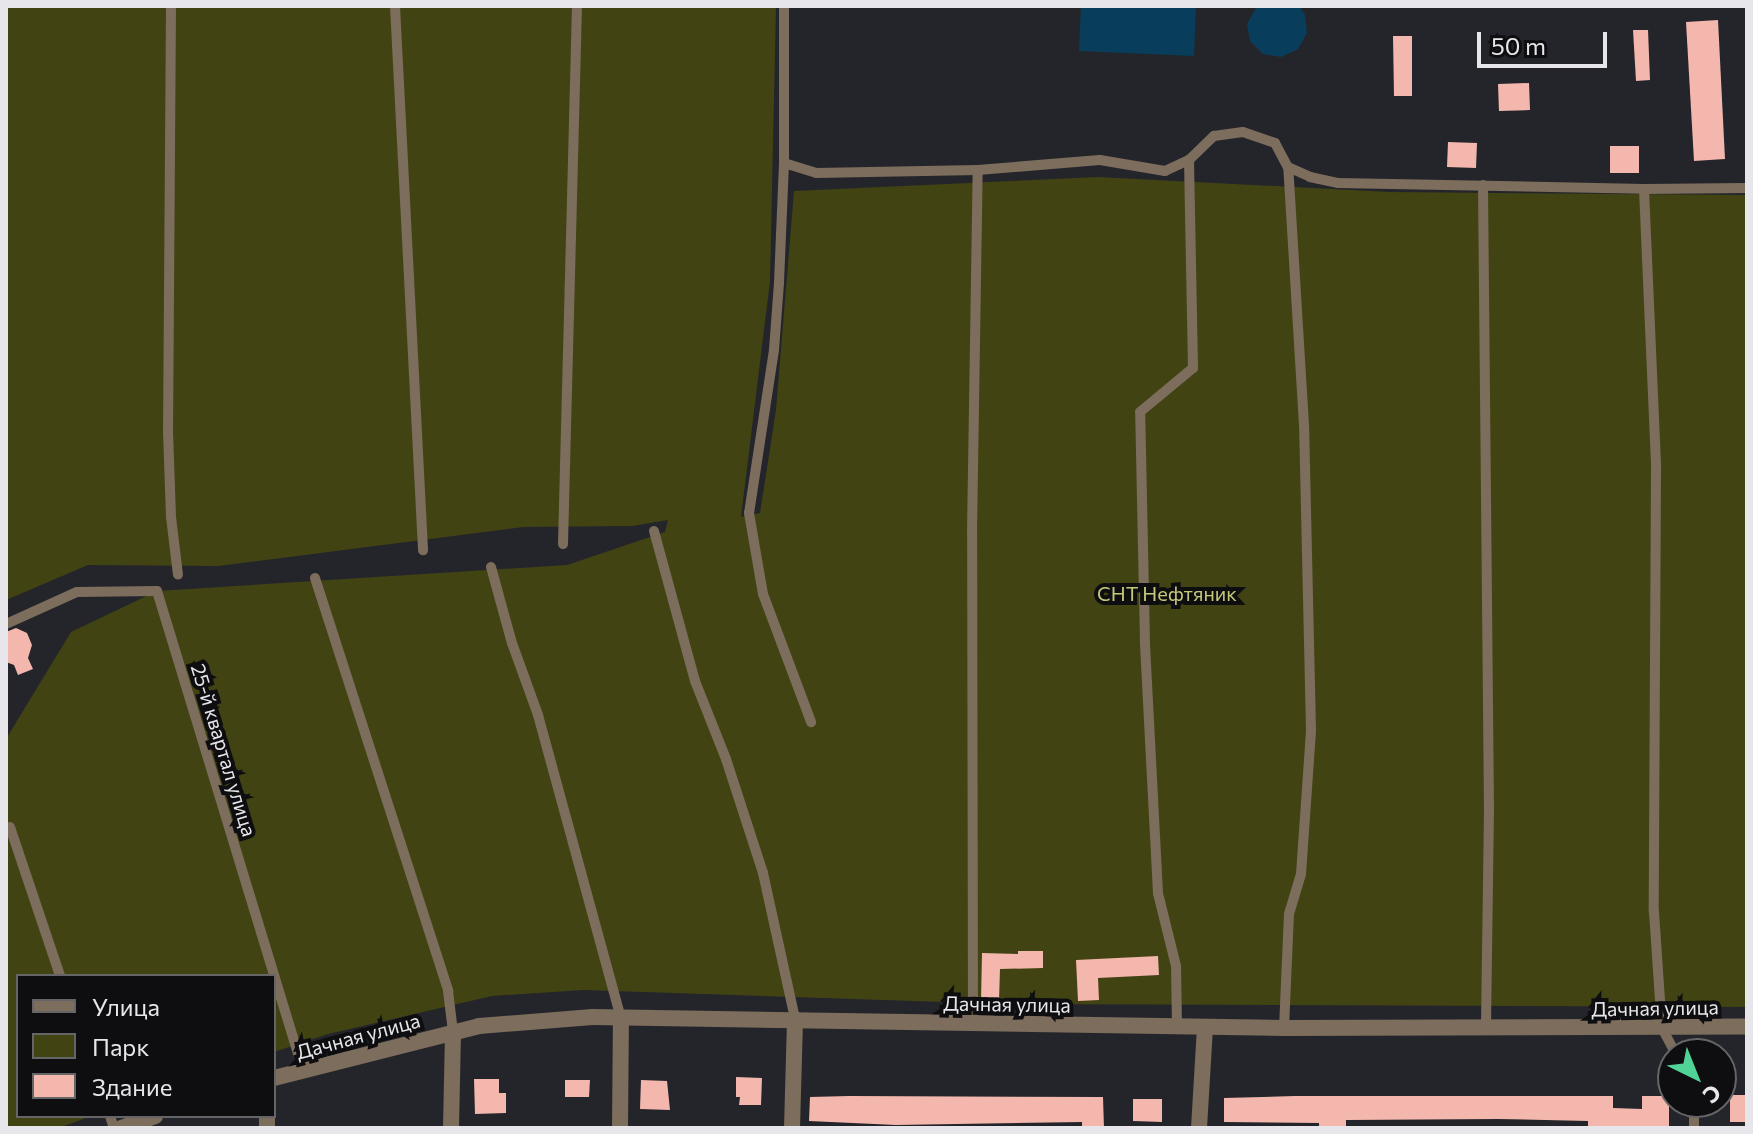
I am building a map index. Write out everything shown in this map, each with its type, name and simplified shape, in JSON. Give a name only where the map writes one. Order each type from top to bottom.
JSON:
[{"type":"street","name":"Дачная улица","points":[[276,1077],[453,1032],[541,1021],[621,1018],[1284,1028],[1747,1026]]},
{"type":"street","points":[[620,1128],[621,1018]]},
{"type":"street","points":[[792,1128],[795,1019]]},
{"type":"street","points":[[1199,1128],[1205,1027]]},
{"type":"street","points":[[451,1128],[453,1032]]},
{"type":"street","points":[[121,1128],[149,1118]]},
{"type":"lane","points":[[171,6],[168,431],[171,517],[178,575]]},
{"type":"lane","points":[[395,6],[423,550]]},
{"type":"lane","points":[[563,544],[577,6]]},
{"type":"lane","points":[[784,6],[784,163],[774,350],[749,513],[763,594],[811,722]]},
{"type":"lane","points":[[784,163],[816,173],[978,170],[1100,160],[1165,171],[1189,160],[1214,136],[1243,132],[1275,143],[1288,167],[1304,425],[1311,730],[1301,874],[1289,914],[1284,1028]]},
{"type":"lane","points":[[1177,1027],[1176,966],[1158,893],[1145,642],[1140,412],[1193,368],[1189,160]]},
{"type":"lane","points":[[1288,167],[1310,177],[1338,183],[1747,188]]},
{"type":"lane","points":[[973,1023],[972,533],[978,170]]},
{"type":"lane","points":[[1483,185],[1489,810],[1486,1029]]},
{"type":"lane","points":[[1644,189],[1656,469],[1654,912],[1662,1028],[1667,1038]]},
{"type":"lane","points":[[654,531],[695,681],[726,759],[763,873],[795,1019]]},
{"type":"lane","points":[[491,567],[512,643],[538,715],[621,1018]]},
{"type":"lane","points":[[315,578],[448,991],[453,1032]]},
{"type":"lane","name":"25-й квартал улица","points":[[6,624],[77,592],[157,591],[274,974]]},
{"type":"lane","points":[[10,827],[59,974]]},
{"type":"lane","name":"25-й квартал улица","points":[[276,981],[303,1070]]},
{"type":"green space","name":"СНТ Нефтяник","points":[[6,6],[776,6],[770,281],[741,517],[760,513],[776,410],[794,191],[1098,177],[1389,192],[1747,195],[1747,1007],[1005,1004],[583,990],[492,996],[328,1034],[276,1051],[276,974],[16,974],[16,1118],[86,1118],[59,1128],[6,1128],[6,739],[71,632],[157,591],[567,565],[665,532],[668,520],[632,526],[523,527],[218,566],[88,565],[6,600]]},
{"type":"water","points":[[1081,6],[1196,6],[1194,56],[1079,51]]},
{"type":"water","points":[[1257,6],[1299,6],[1305,15],[1307,33],[1298,49],[1281,57],[1263,54],[1250,41],[1247,24]]},
{"type":"building","points":[[1718,20],[1725,159],[1694,161],[1686,22]]},
{"type":"building","points":[[1633,30],[1648,30],[1650,80],[1636,81]]},
{"type":"building","points":[[1393,36],[1412,36],[1412,96],[1394,96]]},
{"type":"building","points":[[1529,83],[1530,110],[1499,111],[1498,84]]},
{"type":"building","points":[[1448,142],[1477,143],[1476,168],[1447,167]]},
{"type":"building","points":[[1610,146],[1639,146],[1639,173],[1610,173]]},
{"type":"building","points":[[16,628],[27,633],[32,645],[28,658],[33,669],[18,675],[14,665],[6,662],[6,632]]},
{"type":"building","points":[[1018,951],[1043,951],[1043,968],[1000,969],[999,1001],[981,1001],[982,953],[1018,954]]},
{"type":"building","points":[[1158,956],[1159,975],[1098,978],[1099,1000],[1078,1001],[1076,960]]},
{"type":"building","points":[[736,1077],[762,1078],[761,1105],[739,1105]]},
{"type":"building","points":[[474,1079],[499,1079],[499,1093],[506,1093],[506,1113],[475,1114]]},
{"type":"building","points":[[565,1080],[590,1080],[589,1097],[565,1097]]},
{"type":"building","points":[[641,1080],[667,1081],[670,1110],[640,1109]]},
{"type":"building","points":[[1737,1095],[1747,1095],[1746,1122],[1730,1122],[1730,1118],[1737,1118]]},
{"type":"building","points":[[1613,1096],[1613,1108],[1642,1109],[1642,1096],[1657,1096],[1657,1118],[1669,1118],[1669,1128],[1588,1126],[1588,1121],[1498,1119],[1346,1120],[1346,1128],[1319,1128],[1319,1123],[1224,1122],[1224,1098]]},
{"type":"building","points":[[810,1097],[1103,1097],[1104,1128],[1082,1128],[1082,1122],[896,1125],[809,1121]]},
{"type":"building","points":[[1133,1099],[1162,1099],[1162,1122],[1133,1121]]}]
